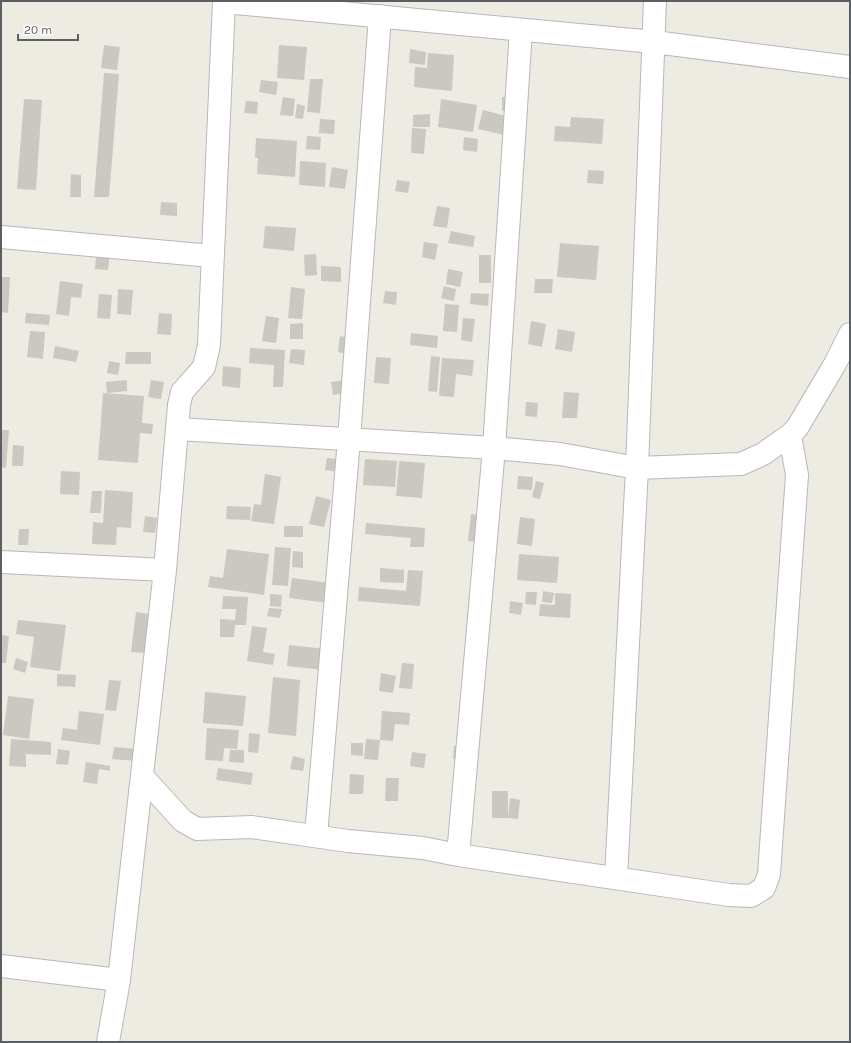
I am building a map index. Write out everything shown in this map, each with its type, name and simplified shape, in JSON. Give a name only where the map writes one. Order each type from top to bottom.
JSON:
[{"type":"street","points":[[108,1042],[119,980],[165,570],[179,405],[182,392],[204,367],[209,345],[224,1],[654,42],[850,67]]},
{"type":"street","points":[[616,878],[637,468],[655,1]]},
{"type":"street","points":[[316,836],[349,439],[380,16]]},
{"type":"street","points":[[458,855],[494,448],[521,30]]},
{"type":"street","points":[[1,237],[212,256]]},
{"type":"street","points":[[178,429],[494,448],[560,454],[637,468],[741,464],[763,454],[790,435],[797,428],[850,334]]},
{"type":"street","points":[[142,776],[183,821],[197,829],[252,827],[423,848],[458,855],[729,895],[751,896],[764,888],[769,874],[797,488],[796,460],[790,435]]},
{"type":"street","points":[[1,562],[165,570]]},
{"type":"street","points":[[1,966],[119,980]]},
{"type":"building","points":[[104,45],[120,47],[117,70],[101,68]]},
{"type":"building","points":[[279,45],[307,47],[304,80],[277,78]]},
{"type":"building","points":[[410,49],[426,52],[425,65],[409,63]]},
{"type":"building","points":[[428,53],[454,55],[452,91],[414,87],[415,67],[427,68]]},
{"type":"building","points":[[104,73],[119,74],[109,197],[94,197]]},
{"type":"building","points":[[310,79],[323,79],[320,113],[307,112]]},
{"type":"building","points":[[261,80],[278,82],[276,95],[259,92]]},
{"type":"building","points":[[283,97],[295,99],[293,116],[280,115]]},
{"type":"building","points":[[502,97],[519,98],[518,111],[502,111]]},
{"type":"building","points":[[24,99],[42,100],[36,190],[17,189]]},
{"type":"building","points":[[441,99],[477,105],[473,132],[438,127]]},
{"type":"building","points":[[246,101],[258,102],[257,114],[244,113]]},
{"type":"building","points":[[297,104],[305,106],[303,119],[295,118]]},
{"type":"building","points":[[483,110],[514,118],[509,136],[478,129]]},
{"type":"building","points":[[430,114],[430,127],[413,127],[413,115]]},
{"type":"building","points":[[571,117],[604,119],[602,144],[554,141],[555,126],[570,127]]},
{"type":"building","points":[[320,119],[335,120],[334,134],[319,133]]},
{"type":"building","points":[[412,128],[426,129],[424,154],[411,153]]},
{"type":"building","points":[[307,136],[321,137],[320,150],[306,149]]},
{"type":"building","points":[[464,137],[478,139],[477,152],[463,150]]},
{"type":"building","points":[[256,138],[297,141],[295,177],[257,174],[258,158],[255,158]]},
{"type":"building","points":[[300,161],[326,163],[325,187],[299,185]]},
{"type":"building","points":[[332,167],[348,170],[345,189],[329,187]]},
{"type":"building","points":[[588,170],[604,171],[603,184],[587,183]]},
{"type":"building","points":[[71,174],[81,175],[81,197],[70,197]]},
{"type":"building","points":[[397,180],[410,182],[408,193],[395,191]]},
{"type":"building","points":[[161,202],[177,203],[177,216],[160,215]]},
{"type":"building","points":[[437,206],[450,208],[447,228],[433,226]]},
{"type":"building","points":[[265,226],[296,228],[294,251],[263,248]]},
{"type":"building","points":[[451,231],[475,236],[473,247],[448,243]]},
{"type":"building","points":[[424,242],[438,244],[435,260],[422,257]]},
{"type":"building","points":[[560,243],[599,246],[596,280],[557,277]]},
{"type":"building","points":[[97,244],[111,245],[108,270],[95,269]]},
{"type":"building","points":[[316,254],[317,275],[305,276],[304,255]]},
{"type":"building","points":[[479,255],[491,255],[491,283],[479,283]]},
{"type":"building","points":[[321,266],[341,267],[341,282],[321,281]]},
{"type":"building","points":[[448,269],[463,272],[460,287],[446,284]]},
{"type":"building","points":[[1,277],[10,277],[8,313],[1,312]]},
{"type":"building","points":[[535,279],[553,279],[552,293],[534,293]]},
{"type":"building","points":[[60,281],[83,284],[81,298],[71,297],[69,316],[56,314]]},
{"type":"building","points":[[444,286],[456,289],[454,301],[441,298]]},
{"type":"building","points":[[291,287],[305,289],[302,319],[288,318]]},
{"type":"building","points":[[118,289],[133,290],[131,315],[117,314]]},
{"type":"building","points":[[385,291],[397,292],[396,305],[383,303]]},
{"type":"building","points":[[471,293],[489,294],[488,306],[470,304]]},
{"type":"building","points":[[99,294],[112,295],[110,319],[97,318]]},
{"type":"building","points":[[445,304],[459,305],[457,332],[443,331]]},
{"type":"building","points":[[26,313],[50,315],[49,325],[25,323]]},
{"type":"building","points":[[159,313],[172,314],[171,335],[157,334]]},
{"type":"building","points":[[266,316],[279,318],[276,343],[262,341]]},
{"type":"building","points":[[463,318],[475,319],[472,342],[461,340]]},
{"type":"building","points":[[531,321],[546,324],[542,347],[528,344]]},
{"type":"building","points":[[303,323],[303,339],[290,339],[290,324]]},
{"type":"building","points":[[558,329],[575,332],[572,352],[555,349]]},
{"type":"building","points":[[30,331],[45,332],[43,359],[27,357]]},
{"type":"building","points":[[411,333],[438,336],[437,348],[410,345]]},
{"type":"building","points":[[340,336],[350,338],[347,354],[338,352]]},
{"type":"building","points":[[55,346],[79,351],[76,362],[53,358]]},
{"type":"building","points":[[250,348],[285,350],[283,387],[273,387],[274,365],[249,363]]},
{"type":"building","points":[[291,349],[305,350],[304,365],[289,363]]},
{"type":"building","points":[[126,352],[151,352],[151,364],[125,364]]},
{"type":"building","points":[[431,356],[440,357],[437,392],[428,391]]},
{"type":"building","points":[[376,357],[391,358],[389,384],[374,383]]},
{"type":"building","points":[[442,358],[474,360],[472,376],[456,374],[454,397],[439,396]]},
{"type":"building","points":[[109,361],[120,363],[118,375],[107,373]]},
{"type":"building","points":[[223,366],[241,368],[240,388],[222,386]]},
{"type":"building","points":[[127,380],[127,391],[107,393],[106,382]]},
{"type":"building","points":[[151,380],[164,382],[161,399],[148,397]]},
{"type":"building","points":[[345,380],[347,393],[333,395],[331,382]]},
{"type":"building","points":[[564,392],[579,393],[577,418],[562,418]]},
{"type":"building","points":[[103,393],[144,396],[142,423],[153,424],[152,434],[140,433],[138,463],[98,460]]},
{"type":"building","points":[[526,402],[538,403],[537,417],[525,416]]},
{"type":"building","points":[[1,430],[9,430],[6,468],[1,467]]},
{"type":"building","points":[[13,445],[24,446],[23,466],[12,466]]},
{"type":"building","points":[[327,458],[340,459],[338,472],[325,470]]},
{"type":"building","points":[[365,459],[397,461],[395,487],[363,485]]},
{"type":"building","points":[[399,461],[425,463],[422,498],[396,496]]},
{"type":"building","points":[[61,471],[80,472],[79,495],[60,494]]},
{"type":"building","points":[[265,474],[281,477],[274,524],[251,521],[254,504],[261,505]]},
{"type":"building","points":[[518,476],[533,477],[532,490],[517,489]]},
{"type":"building","points":[[536,481],[544,483],[540,499],[532,497]]},
{"type":"building","points":[[105,490],[133,492],[131,528],[117,527],[116,545],[92,544],[93,522],[103,523]]},
{"type":"building","points":[[92,491],[102,491],[101,513],[90,513]]},
{"type":"building","points":[[316,496],[331,500],[324,527],[309,524]]},
{"type":"building","points":[[227,506],[251,507],[250,520],[226,519]]},
{"type":"building","points":[[471,514],[486,516],[484,543],[468,541]]},
{"type":"building","points":[[145,516],[157,518],[155,533],[143,532]]},
{"type":"building","points":[[520,517],[535,519],[532,546],[517,544]]},
{"type":"building","points":[[366,523],[425,528],[424,547],[410,547],[411,538],[365,534]]},
{"type":"building","points":[[284,526],[303,526],[303,537],[284,537]]},
{"type":"building","points":[[19,529],[29,529],[28,545],[18,545]]},
{"type":"building","points":[[275,547],[291,548],[288,586],[272,585]]},
{"type":"building","points":[[227,549],[269,554],[264,595],[208,587],[210,576],[223,578]]},
{"type":"building","points":[[293,551],[303,552],[303,568],[292,567]]},
{"type":"building","points":[[519,554],[559,557],[557,583],[517,580]]},
{"type":"building","points":[[380,568],[404,570],[404,583],[380,582]]},
{"type":"building","points":[[408,570],[423,571],[420,606],[358,601],[359,587],[406,591]]},
{"type":"building","points":[[292,578],[330,583],[328,603],[289,598]]},
{"type":"building","points":[[543,591],[554,593],[552,603],[542,602]]},
{"type":"building","points":[[526,592],[537,592],[536,605],[525,604]]},
{"type":"building","points":[[555,593],[571,594],[570,618],[539,616],[540,604],[555,605]]},
{"type":"building","points":[[270,594],[282,595],[281,607],[270,606]]},
{"type":"building","points":[[223,596],[248,597],[246,625],[235,625],[234,637],[220,637],[220,619],[235,620],[236,609],[222,609]]},
{"type":"building","points":[[510,601],[523,603],[521,615],[509,613]]},
{"type":"building","points":[[269,608],[282,609],[280,618],[267,616]]},
{"type":"building","points":[[136,612],[149,614],[145,653],[131,652]]},
{"type":"building","points":[[18,620],[66,625],[60,671],[30,667],[34,637],[16,634]]},
{"type":"building","points":[[252,626],[267,628],[263,652],[275,654],[273,665],[247,661]]},
{"type":"building","points":[[1,635],[9,636],[6,663],[1,663]]},
{"type":"building","points":[[289,645],[326,649],[323,670],[287,666]]},
{"type":"building","points":[[16,658],[28,662],[25,673],[13,669]]},
{"type":"building","points":[[402,663],[414,664],[412,689],[399,688]]},
{"type":"building","points":[[381,673],[396,676],[393,693],[379,691]]},
{"type":"building","points":[[57,674],[76,675],[75,687],[57,686]]},
{"type":"building","points":[[273,677],[300,680],[296,736],[268,733]]},
{"type":"building","points":[[109,680],[121,681],[116,711],[105,710]]},
{"type":"building","points":[[205,692],[246,696],[243,726],[203,723]]},
{"type":"building","points":[[8,696],[34,699],[29,739],[3,735]]},
{"type":"building","points":[[79,711],[104,714],[100,745],[61,740],[63,728],[77,730]]},
{"type":"building","points":[[382,711],[410,713],[409,725],[395,724],[393,741],[380,740]]},
{"type":"building","points":[[207,728],[239,730],[237,749],[224,748],[223,761],[205,760]]},
{"type":"building","points":[[249,733],[260,734],[258,753],[248,752]]},
{"type":"building","points":[[11,739],[51,742],[51,755],[26,754],[26,767],[9,766]]},
{"type":"building","points":[[366,739],[380,740],[378,760],[364,759]]},
{"type":"building","points":[[351,743],[363,743],[363,756],[351,755]]},
{"type":"building","points":[[454,746],[468,747],[468,760],[453,759]]},
{"type":"building","points":[[114,747],[137,749],[137,761],[112,759]]},
{"type":"building","points":[[58,749],[70,751],[68,765],[56,764]]},
{"type":"building","points":[[230,750],[244,750],[244,763],[229,762]]},
{"type":"building","points":[[412,752],[426,754],[424,768],[410,766]]},
{"type":"building","points":[[293,756],[305,759],[303,771],[290,769]]},
{"type":"building","points":[[86,762],[110,766],[110,771],[99,769],[97,784],[83,782]]},
{"type":"building","points":[[218,768],[253,773],[251,785],[216,780]]},
{"type":"building","points":[[350,774],[364,775],[363,794],[349,794]]},
{"type":"building","points":[[386,778],[399,778],[398,801],[385,801]]},
{"type":"building","points":[[492,791],[508,791],[508,818],[492,818]]},
{"type":"building","points":[[510,798],[520,800],[518,819],[508,818]]}]
